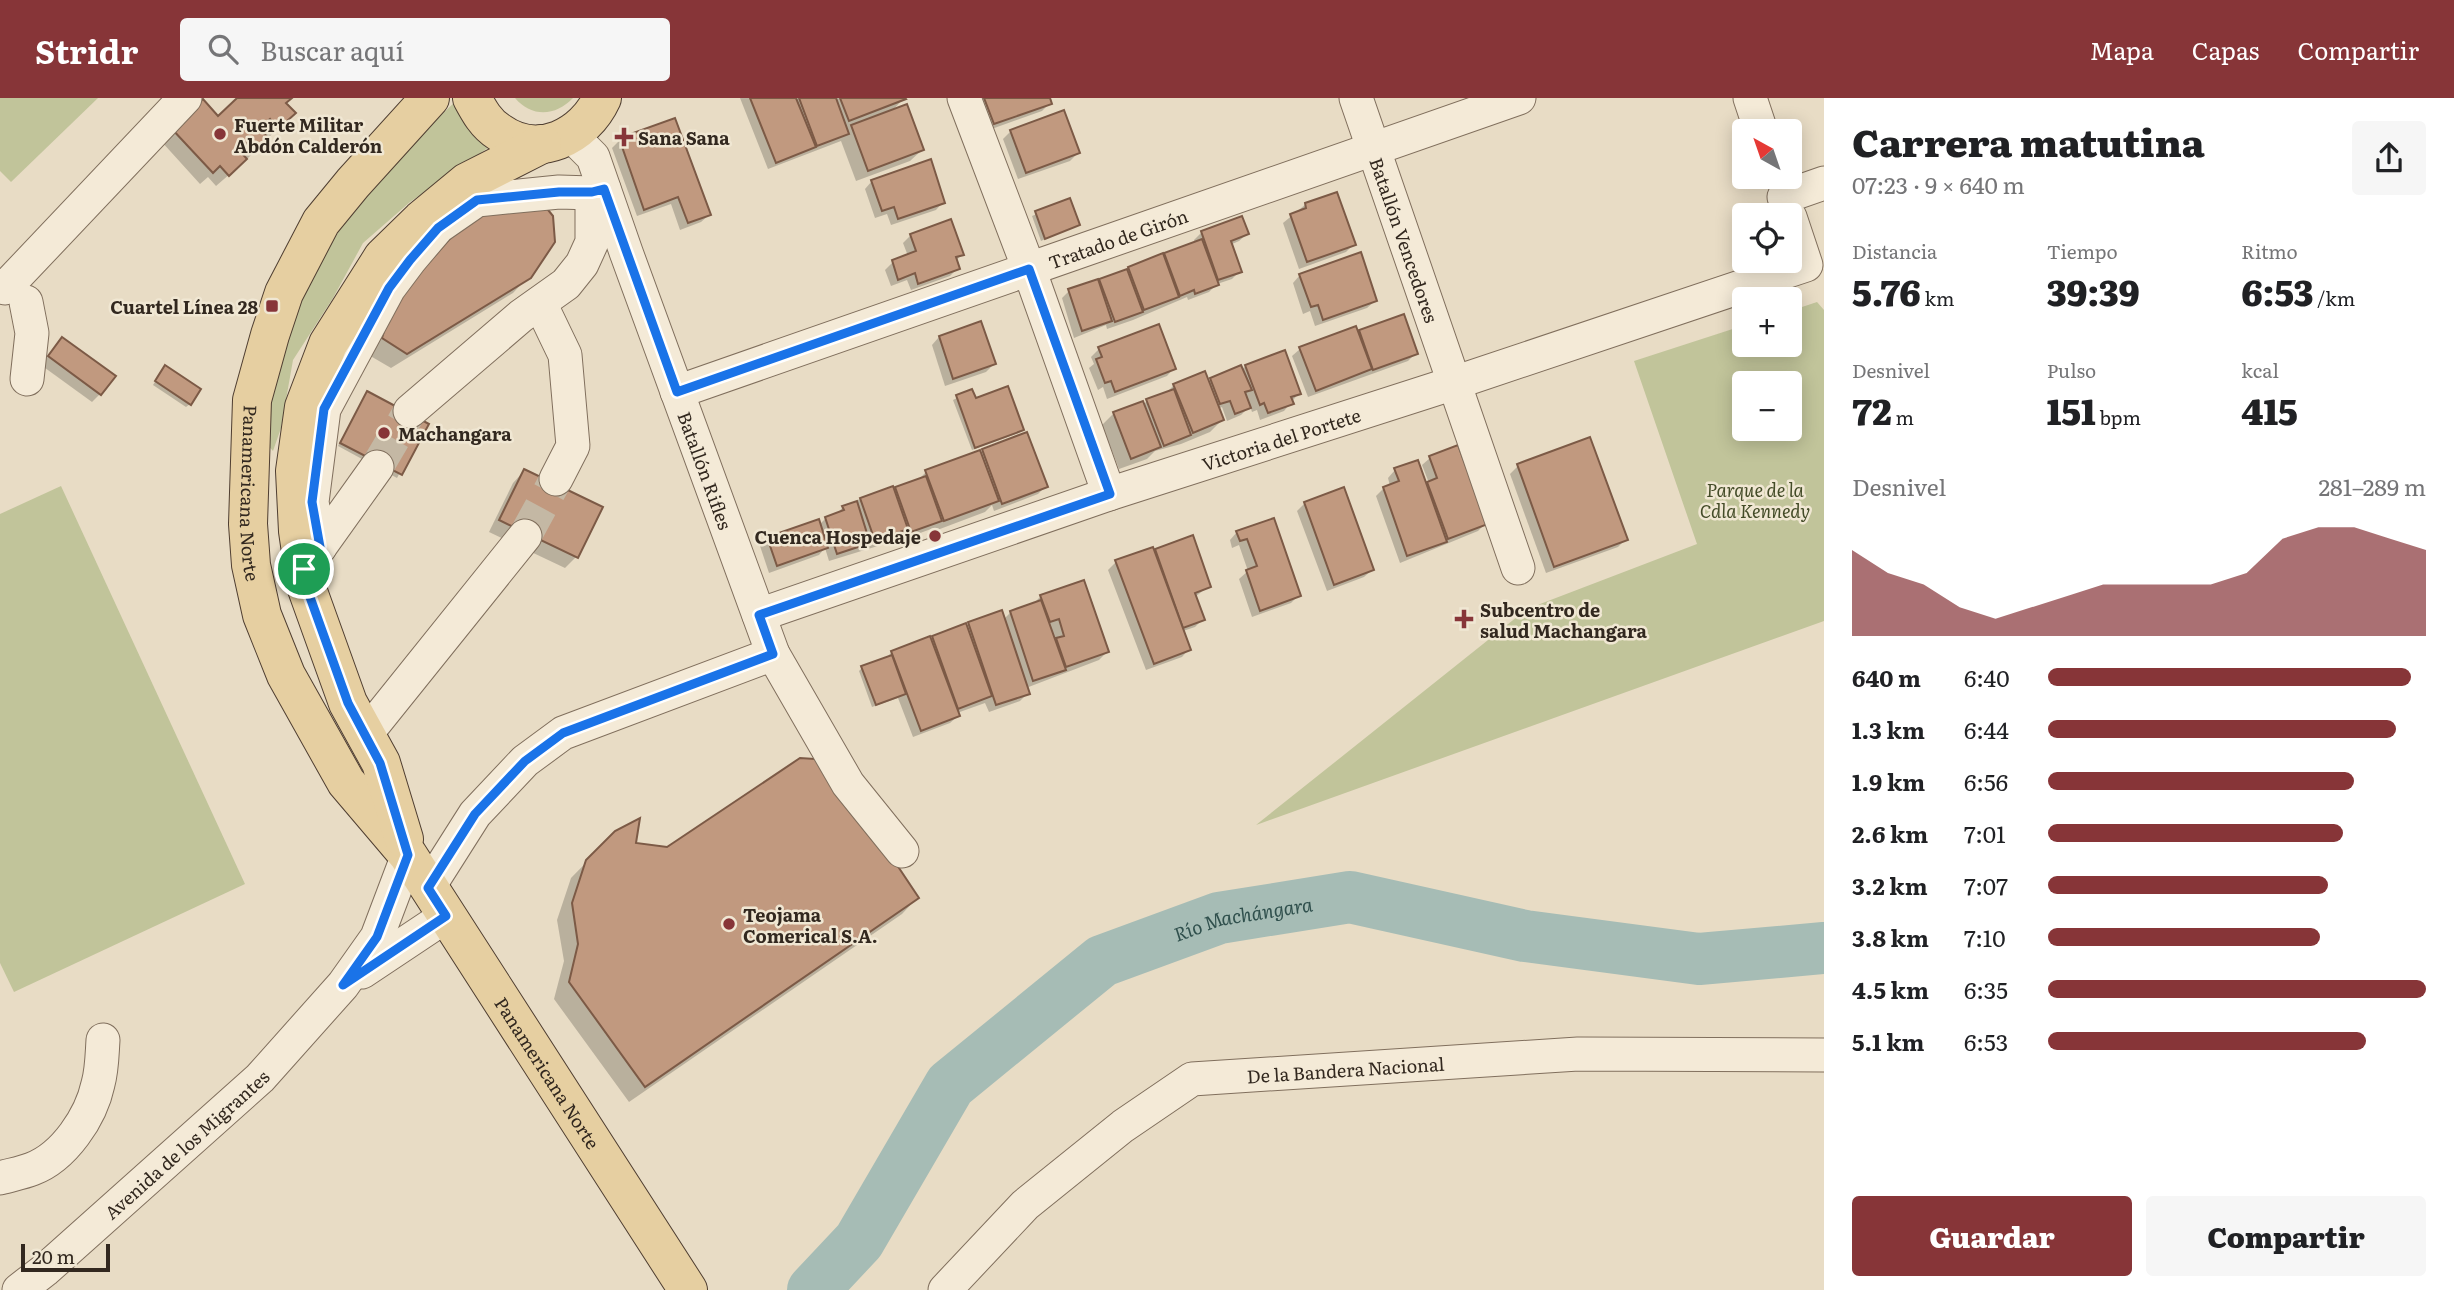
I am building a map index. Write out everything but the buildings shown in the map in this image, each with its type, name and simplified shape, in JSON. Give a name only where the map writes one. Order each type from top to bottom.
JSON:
[{"type":"main road","name":"Panamericana Norte","points":[[430,98],[321,222],[284,293],[252,400],[248,524],[251,565],[262,615],[286,675],[346,782],[408,855],[688,1290]]},
{"type":"main road","points":[[472,98],[483,117],[499,133],[520,142],[586,118]]},
{"type":"main road","name":"Panamericana Norte","points":[[408,855],[380,763],[348,703],[306,586],[312,558],[298,531],[295,471],[304,407],[328,344],[383,257],[421,220],[467,182],[586,118]]},
{"type":"street","points":[[27,379],[32,333],[16,295],[185,98]]},
{"type":"street","points":[[964,98],[1110,494]]},
{"type":"street","name":"Batallón Vencedores","points":[[1356,98],[1518,568]]},
{"type":"street","name":"Tratado de Girón","points":[[677,392],[1519,98]]},
{"type":"street","points":[[1750,98],[1757,119]]},
{"type":"street","name":"Batallón Rifles","points":[[586,118],[598,191],[677,392],[773,654],[848,784],[902,851]]},
{"type":"street","points":[[1785,201],[1824,183]]},
{"type":"street","points":[[312,558],[312,502],[324,409],[389,288],[410,260],[438,228],[477,200],[598,191],[592,242],[582,264],[566,284],[521,316],[410,411]]},
{"type":"street","name":"Victoria del Portete","points":[[759,615],[1110,494],[1806,265],[1785,201]]},
{"type":"street","points":[[540,303],[565,355],[573,446],[556,479]]},
{"type":"street","points":[[312,558],[377,467]]},
{"type":"street","points":[[366,734],[525,536]]},
{"type":"street","points":[[343,985],[437,902],[475,814],[525,761],[563,733],[773,654]]},
{"type":"street","points":[[343,985],[377,937],[408,855]]},
{"type":"street","name":"Avenida de los Migrantes","points":[[19,1290],[45,1270],[260,1078],[343,985]]},
{"type":"street","points":[[0,1178],[34,1169],[70,1139],[93,1102],[99,1083],[103,1040]]},
{"type":"street","name":"De la Bandera Nacional","points":[[945,1290],[1025,1205],[1123,1126],[1192,1079],[1578,1054],[1824,1055]]},
{"type":"green space","points":[[0,98],[98,98],[11,182],[0,171]]},
{"type":"green space","points":[[459,98],[492,145],[410,202],[363,243],[333,298],[293,360],[281,428],[273,451],[262,439],[276,366],[293,318],[315,272],[366,192]]},
{"type":"green space","points":[[515,98],[573,98],[552,111],[536,112]]},
{"type":"green space","name":"Parque de la Cdla Kennedy","points":[[1817,302],[1824,310],[1824,621],[1256,825],[1527,609],[1697,544],[1634,361],[1732,329],[1732,357],[1802,357],[1802,307]]},
{"type":"green space","points":[[61,486],[245,884],[14,992],[0,963],[0,514]]},
{"type":"waterway","name":"Río Machángara","points":[[813,1290],[859,1241],[950,1085],[1102,961],[1219,918],[1350,897],[1525,936],[1699,959],[1824,948]]},
{"type":"tunnel","points":[[377,467],[410,411]]},
{"type":"tunnel","points":[[525,536],[556,479]]},
{"type":"place","name":"Fuerte Militar Abdón Calderón","points":[[220,134]]},
{"type":"place","name":"Sana Sana","points":[[624,137]]},
{"type":"place","name":"Cuartel Línea 28","points":[[272,306]]},
{"type":"place","name":"Machangara","points":[[384,433]]},
{"type":"place","name":"Cuenca Hospedaje","points":[[935,536]]},
{"type":"place","name":"Subcentro de salud Machangara","points":[[1464,619]]},
{"type":"place","name":"Teojama Comerical S.A.","points":[[729,924]]},
{"type":"route","points":[[604,189],[677,392],[1029,269],[1110,494],[759,615],[773,654],[563,733],[525,761],[475,814],[428,888],[446,916],[343,985],[377,937],[408,855],[380,763],[348,703],[306,586],[304,569],[320,547],[312,502],[324,409],[389,288],[438,228],[477,200],[537,194],[604,189]]}]
